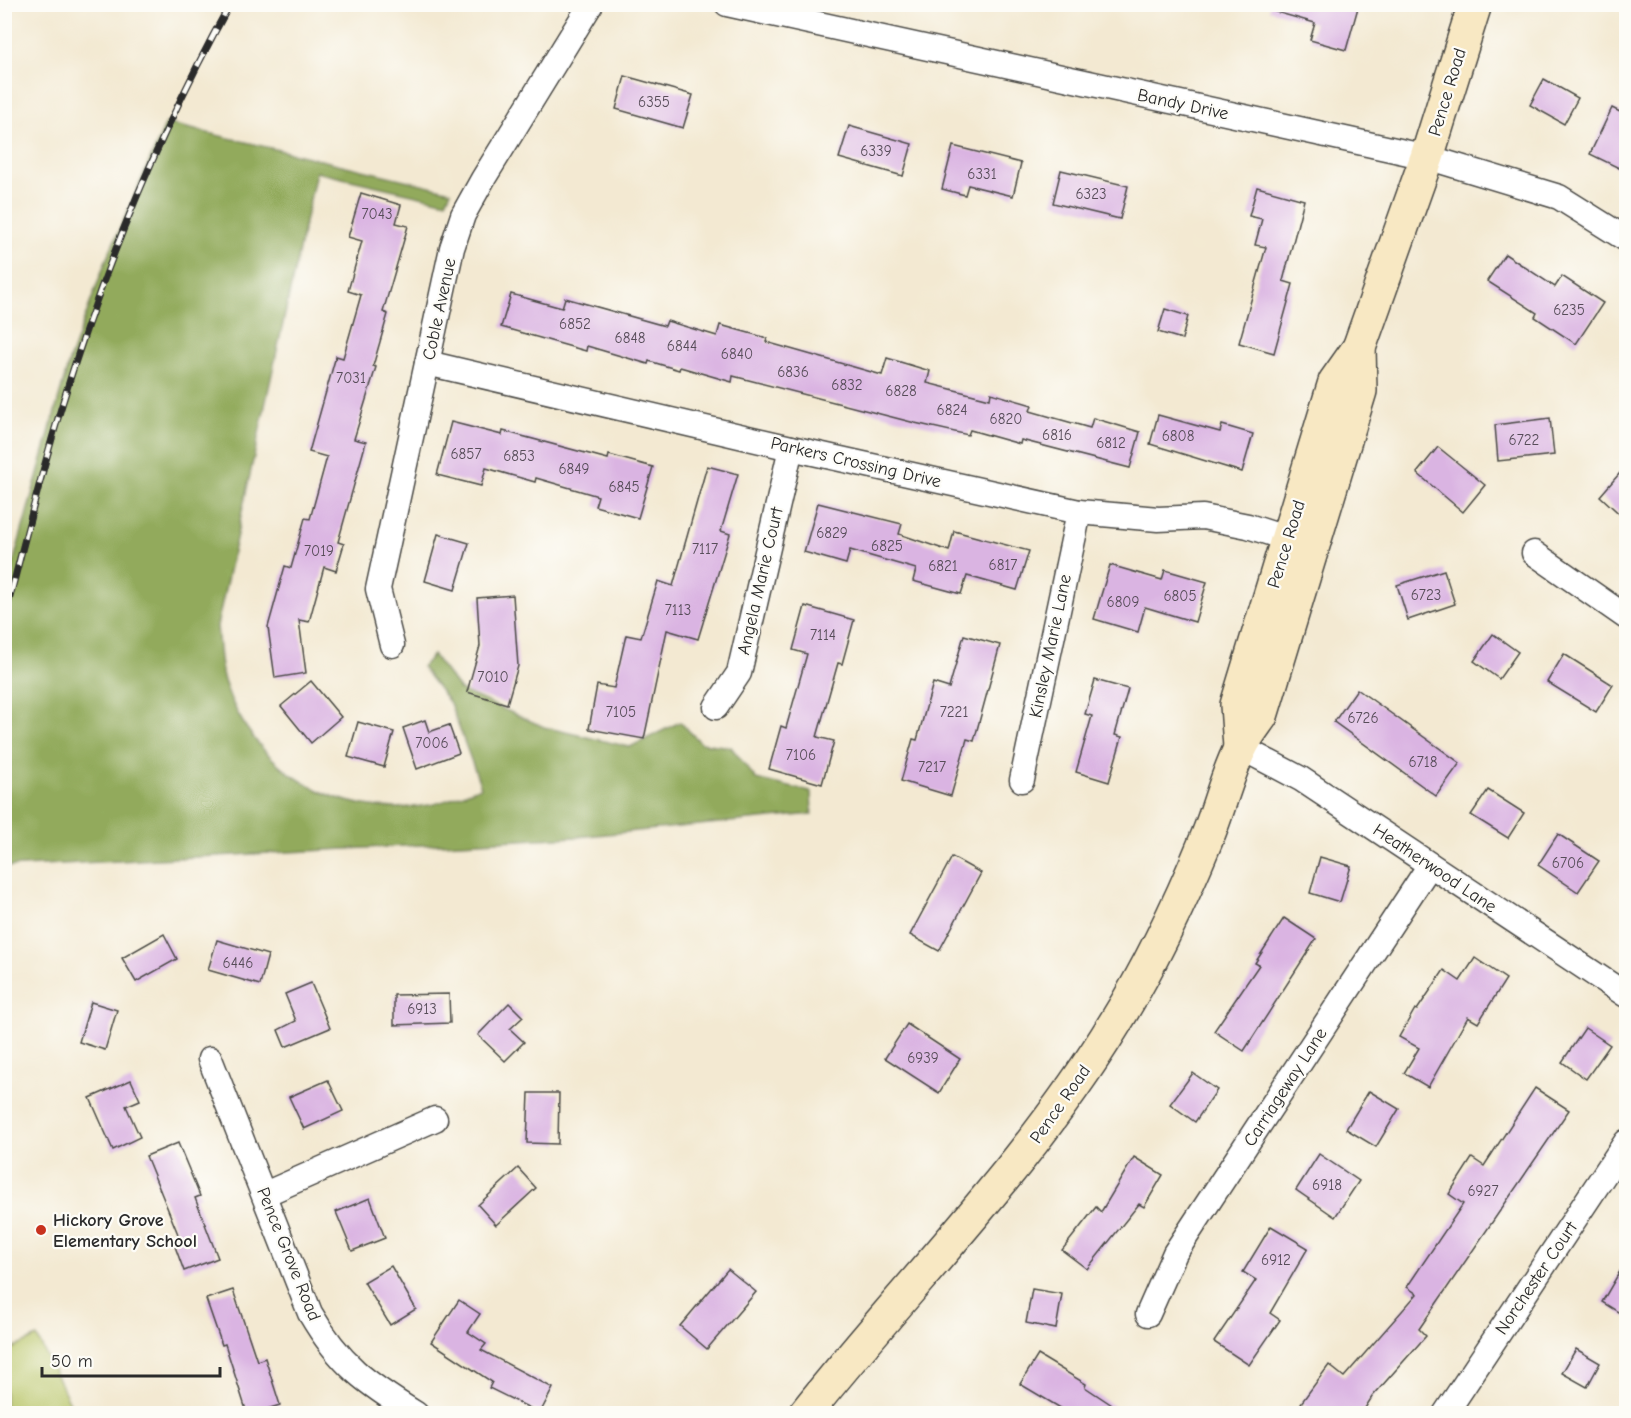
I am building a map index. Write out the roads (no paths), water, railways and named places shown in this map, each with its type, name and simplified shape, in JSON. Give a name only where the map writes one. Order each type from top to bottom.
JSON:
[{"type":"street","name":"Coble Avenue","points":[[392,645],[378,589],[453,248],[463,214],[591,4]]},
{"type":"street","name":"Bandy Drive","points":[[727,4],[1427,157],[1559,198],[1626,239]]},
{"type":"street","name":"Pence Road","points":[[1240,747],[1237,705],[1335,382],[1359,348],[1427,157],[1475,4]]},
{"type":"street","name":"Pence Road","points":[[805,1413],[868,1334],[977,1212],[1067,1097],[1108,1035],[1166,930],[1207,839],[1240,747],[1261,716],[1360,391],[1359,348]]},
{"type":"street","name":"Parkers Crossing Drive","points":[[427,363],[1079,512],[1158,519],[1203,517],[1248,526],[1287,538]]},
{"type":"street","name":"Angela Marie Court","points":[[716,707],[739,673],[791,448]]},
{"type":"street","name":"Kinsley Marie Lane","points":[[1022,780],[1079,512]]},
{"type":"street","points":[[1534,553],[1626,617]]},
{"type":"street","name":"Heatherwood Lane","points":[[1240,747],[1301,779],[1626,995]]},
{"type":"street","name":"Carriageway Lane","points":[[1149,1314],[1175,1253],[1430,865]]},
{"type":"street","name":"Pence Grove Road","points":[[210,1059],[310,1313],[328,1344],[350,1369],[415,1413]]},
{"type":"street","points":[[265,1194],[435,1119]]},
{"type":"street","name":"Norchester Court","points":[[1445,1413],[1626,1142]]},
{"type":"railway","points":[[4,620],[54,432],[96,302],[157,150],[230,4]]},
{"type":"place","name":"Hickory Grove Elementary School","points":[[41,1230]]}]
